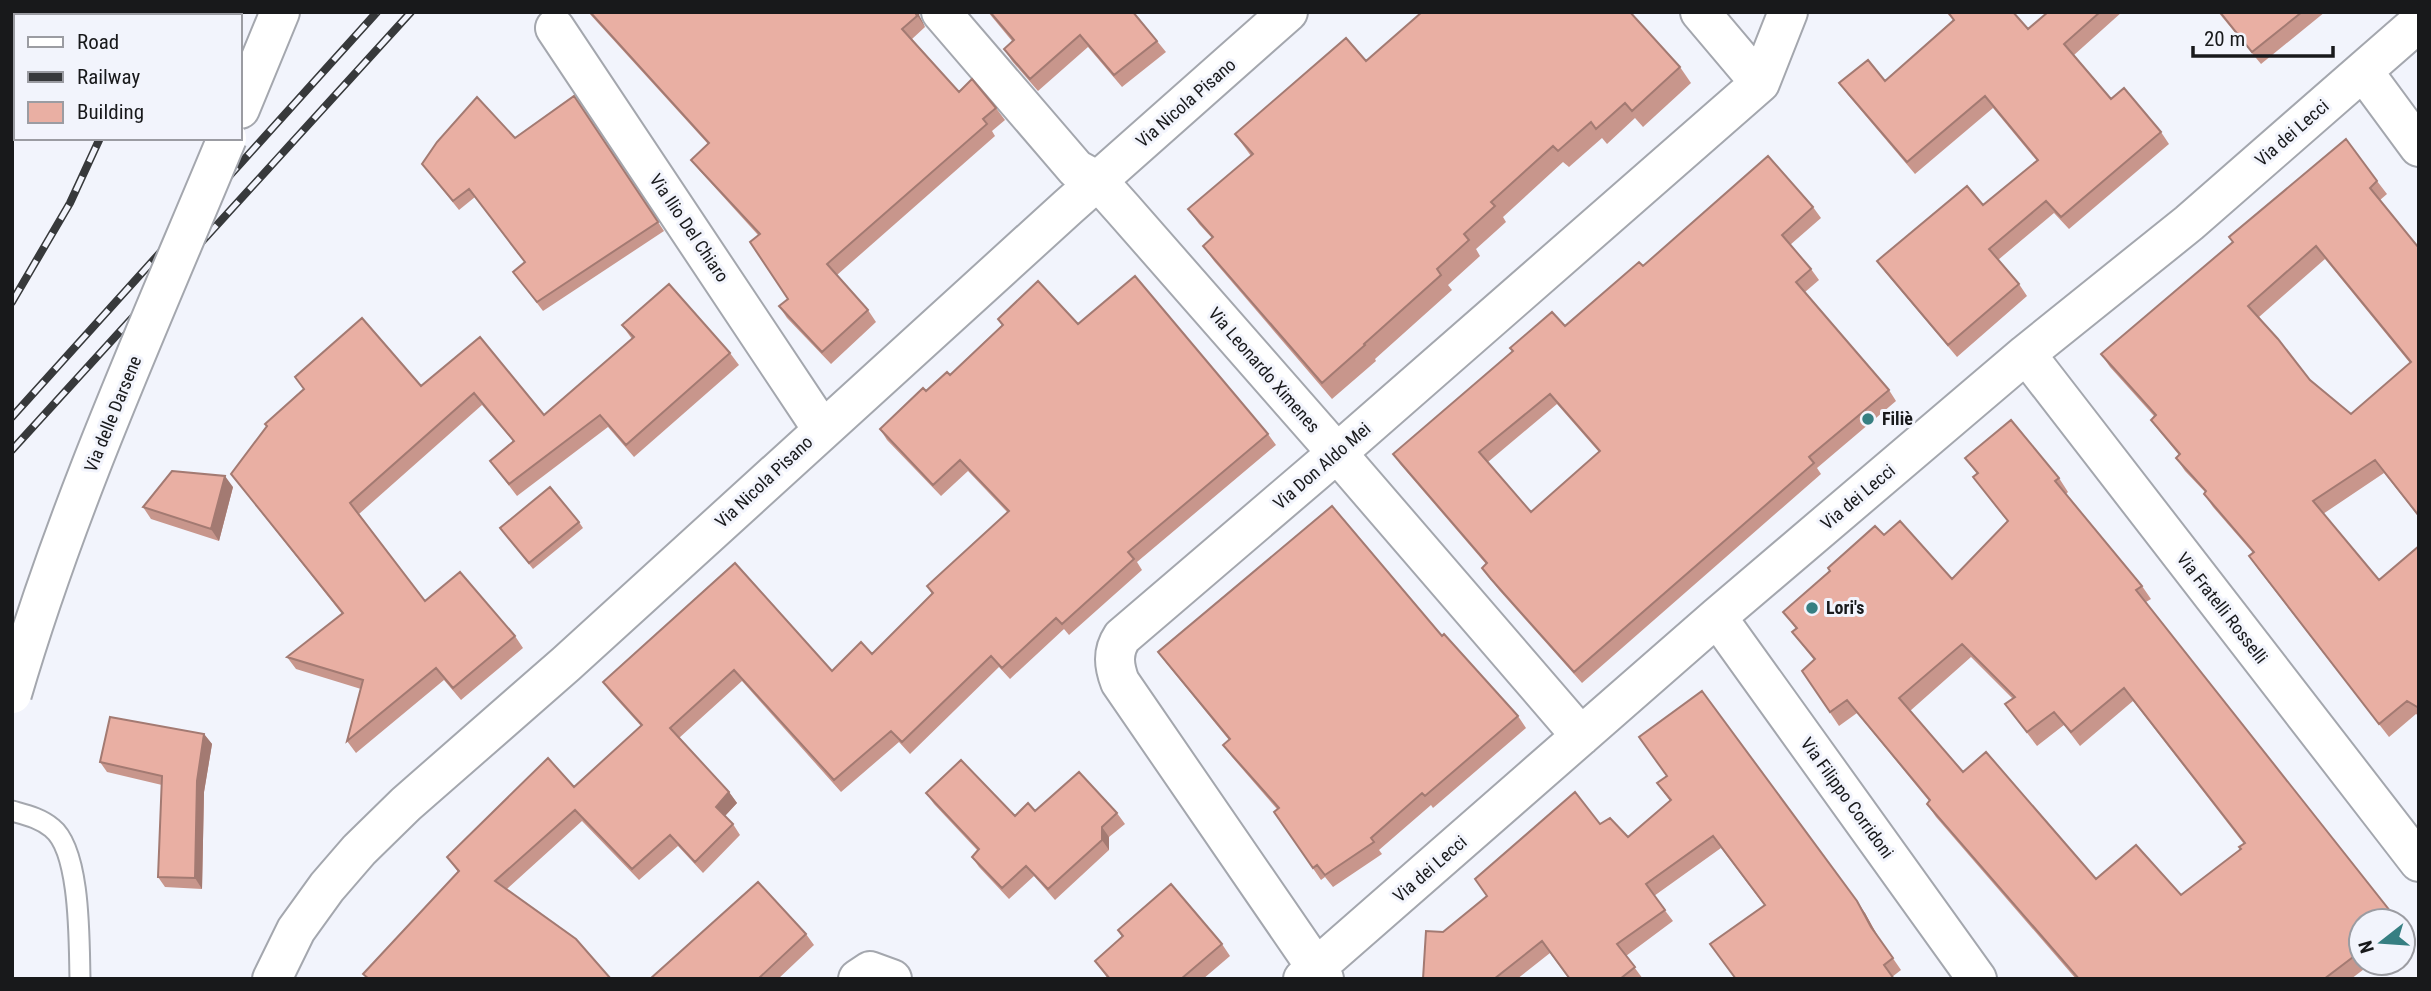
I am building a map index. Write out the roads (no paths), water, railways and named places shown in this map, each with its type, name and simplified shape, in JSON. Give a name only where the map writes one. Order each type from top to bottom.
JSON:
[{"type":"street","points":[[242,103],[280,12]]},
{"type":"street","name":"Via Leonardo Ximenes","points":[[941,12],[1076,169],[1098,181],[1338,453],[1581,736]]},
{"type":"street","name":"Via Nicola Pisano","points":[[272,979],[296,930],[327,887],[377,833],[822,429],[1289,12]]},
{"type":"street","points":[[1700,12],[1760,83]]},
{"type":"street","name":"Via Don Aldo Mei","points":[[1315,975],[1120,682],[1114,663],[1122,636],[1338,453],[1760,83],[1788,12]]},
{"type":"street","name":"Via dei Lecci","points":[[1315,975],[1717,617],[2026,354],[2189,223],[2419,22]]},
{"type":"street","name":"Via Ilio Del Chiaro","points":[[555,28],[822,429]]},
{"type":"street","points":[[2364,71],[2419,146]]},
{"type":"street","name":"Via delle Darsene","points":[[12,694],[27,643],[91,466],[226,140]]},
{"type":"street","name":"Via Fratelli Rosselli","points":[[2026,354],[2419,862]]},
{"type":"street","name":"Via Filippo Corridoni","points":[[1717,617],[1977,979]]},
{"type":"street","points":[[858,979],[870,971],[892,979]]},
{"type":"lane","points":[[12,811],[33,817],[54,829],[64,845],[75,889],[80,979]]},
{"type":"railway","points":[[12,417],[377,12]]},
{"type":"railway","points":[[12,450],[411,12]]},
{"type":"railway","points":[[12,302],[70,203],[99,140]]},
{"type":"place","name":"Filiè","points":[[1868,419]]},
{"type":"place","name":"Lori's","points":[[1812,608]]}]
